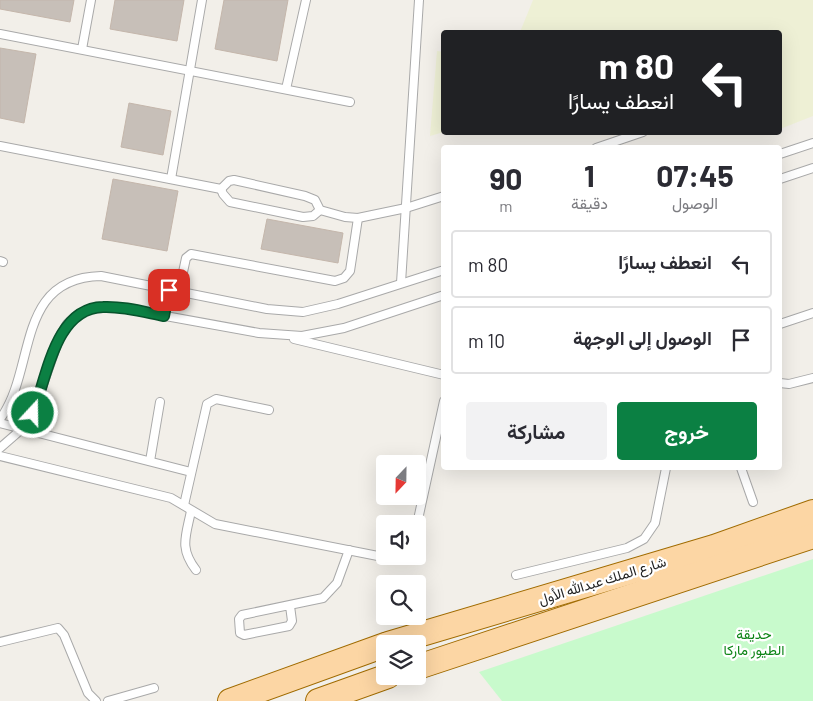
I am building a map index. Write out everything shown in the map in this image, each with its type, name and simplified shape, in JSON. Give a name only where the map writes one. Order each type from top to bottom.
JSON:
[{"type":"main road","name":"شارع الملك عبدالله الأول","points":[[417,635],[714,547],[813,512]]},
{"type":"main road","name":"شارع الملك عبدالله الأول","points":[[426,664],[813,536]]},
{"type":"main road","name":"شارع الملك عبدالله الأول","points":[[230,701],[376,648]]},
{"type":"main road","points":[[318,701],[376,680]]},
{"type":"lane","points":[[82,49],[92,0]]},
{"type":"lane","points":[[171,179],[188,71],[202,0]]},
{"type":"lane","points":[[286,89],[306,0]]},
{"type":"lane","points":[[401,283],[420,0]]},
{"type":"lane","points":[[0,34],[350,102]]},
{"type":"lane","points":[[605,145],[635,135]]},
{"type":"lane","points":[[782,153],[813,143]]},
{"type":"lane","points":[[0,146],[221,189]]},
{"type":"lane","points":[[782,178],[813,168]]},
{"type":"lane","points":[[221,189],[229,182],[239,182],[311,198],[320,210],[344,217],[358,218],[406,208],[441,197]]},
{"type":"lane","points":[[221,189],[226,199],[230,202],[308,218],[320,210]]},
{"type":"lane","points":[[179,292],[186,258],[191,254],[335,281],[344,278],[350,271],[358,218]]},
{"type":"lane","points":[[191,472],[0,421],[11,400],[34,321],[42,305],[53,292],[67,282],[83,276],[92,276],[267,309],[303,312],[321,309],[441,271]]},
{"type":"lane","points":[[164,316],[169,290]]},
{"type":"lane","points":[[280,336],[323,334],[441,296]]},
{"type":"lane","points":[[0,448],[23,428],[39,397],[60,336],[67,324],[77,315],[89,309],[102,307],[280,336],[441,374]]},
{"type":"lane","points":[[782,323],[813,313]]},
{"type":"lane","points":[[782,383],[789,384],[813,378]]},
{"type":"lane","points":[[184,506],[205,409],[211,400],[216,399],[269,410]]},
{"type":"lane","points":[[150,461],[160,402]]},
{"type":"lane","points":[[420,515],[441,415]]},
{"type":"lane","points":[[0,456],[164,496],[215,524],[376,555]]},
{"type":"lane","points":[[516,575],[627,548],[644,539],[655,523],[666,470]]},
{"type":"lane","points":[[742,470],[753,502]]},
{"type":"lane","points":[[191,511],[184,549],[196,570]]},
{"type":"lane","points":[[290,606],[292,621],[289,626],[244,635],[240,633],[238,620],[241,616],[290,606],[315,601],[331,592],[337,583],[349,550]]},
{"type":"lane","points":[[0,642],[58,628],[64,635],[88,693],[96,701]]},
{"type":"lane","points":[[108,701],[154,688]]},
{"type":"green space","points":[[533,0],[813,0],[813,116],[782,128],[782,30],[521,30]]},
{"type":"green space","points":[[437,51],[441,52],[441,133],[430,136]]},
{"type":"green space","name":"حديقة الطيور ماركا","points":[[813,559],[813,701],[502,701],[479,672]]},
{"type":"building","points":[[0,0],[74,0],[70,22],[0,9]]},
{"type":"building","points":[[115,0],[184,0],[177,41],[110,29]]},
{"type":"building","points":[[224,0],[288,0],[277,61],[215,49]]},
{"type":"building","points":[[0,48],[36,54],[24,123],[0,118]]},
{"type":"building","points":[[129,103],[171,111],[163,155],[121,147]]},
{"type":"building","points":[[113,179],[178,191],[167,251],[102,239]]},
{"type":"building","points":[[267,219],[343,233],[338,263],[261,249]]},
{"type":"route","points":[[33,413],[60,336],[67,324],[77,315],[89,309],[102,307],[116,307],[164,316],[169,290]]}]
